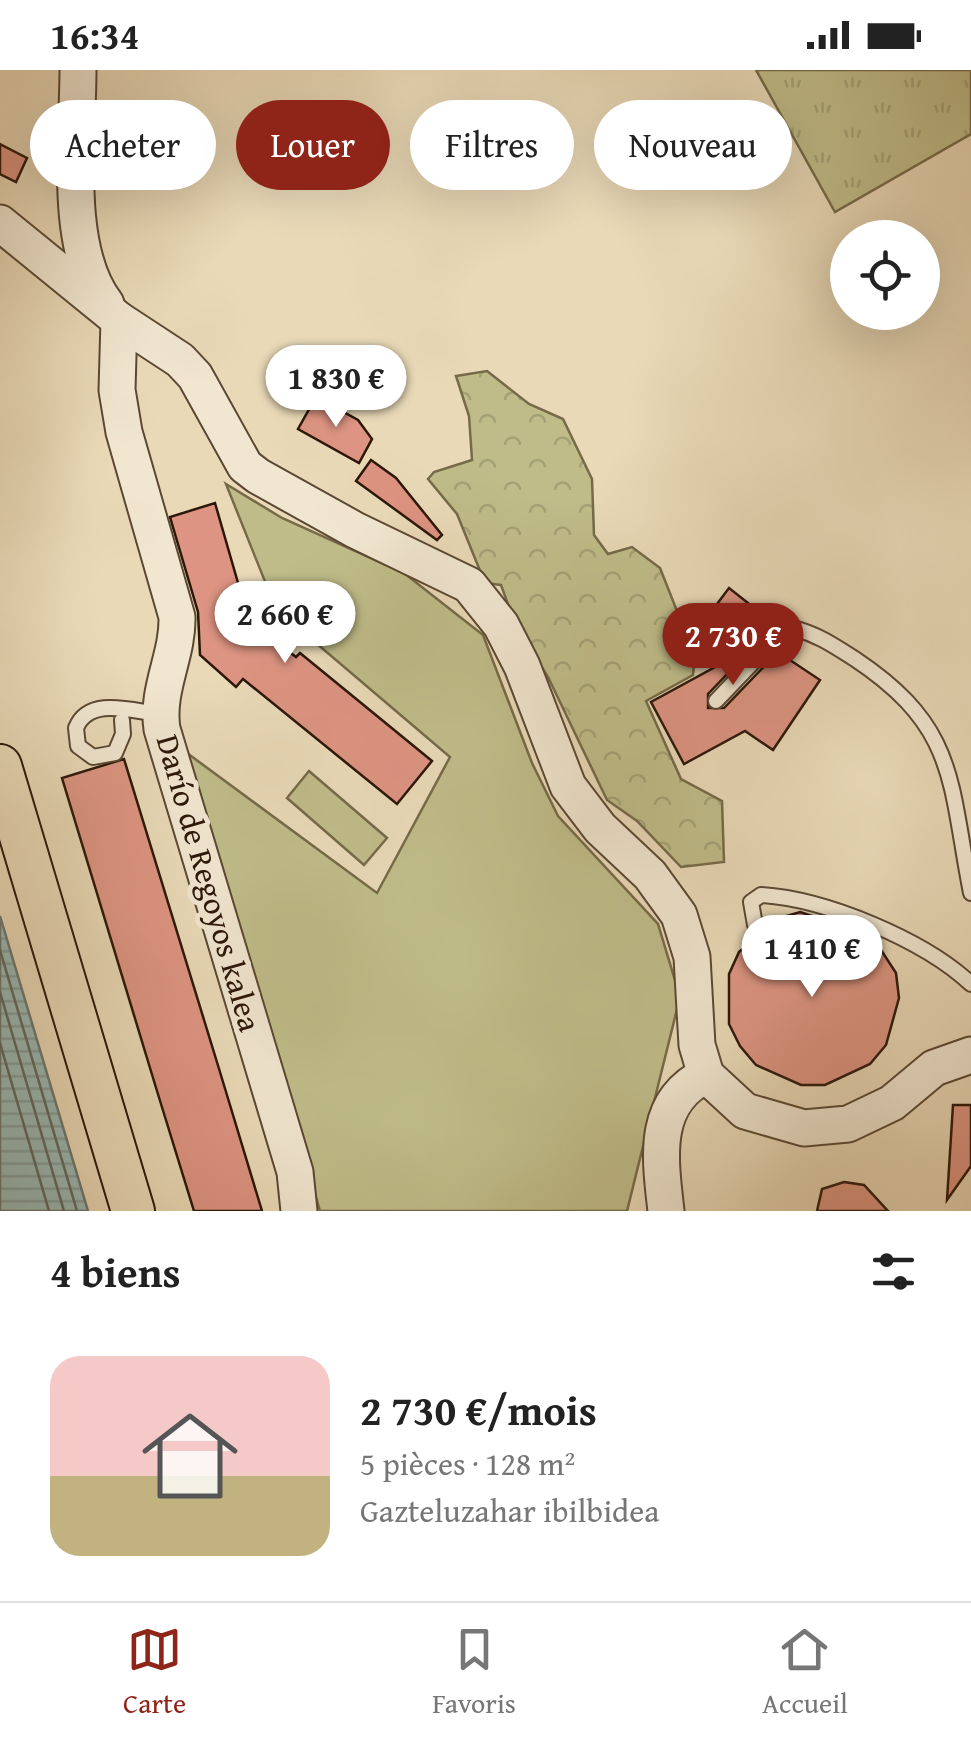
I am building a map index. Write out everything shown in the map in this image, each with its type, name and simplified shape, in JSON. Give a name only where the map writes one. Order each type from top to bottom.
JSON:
[{"type":"main road","points":[[0,766],[133,1211]]},
{"type":"street","points":[[78,70],[80,240],[88,273],[119,320]]},
{"type":"street","points":[[0,223],[119,320],[180,360],[195,376],[236,452],[258,476],[354,530],[469,584],[501,624],[522,666],[568,786],[600,828],[650,875],[679,915],[692,957],[696,1046],[706,1075],[745,1111],[804,1128],[848,1124],[892,1103],[934,1068],[971,1056]]},
{"type":"street","name":"Darío de Regoyos kalea","points":[[119,320],[118,390],[124,432],[176,617],[160,714],[295,1172],[298,1211]]},
{"type":"street","points":[[666,1211],[661,1133],[682,1086],[706,1075]]},
{"type":"lane","points":[[716,700],[778,636],[793,628],[823,636],[892,682],[917,709],[946,764],[971,893]]},
{"type":"lane","points":[[122,720],[122,742],[115,753],[93,758],[78,746],[76,728],[89,711],[100,708],[160,714]]},
{"type":"lane","points":[[755,925],[751,902],[762,894],[832,910],[890,933],[971,984]]},
{"type":"green space","points":[[756,70],[971,70],[971,134],[835,212],[792,135],[792,100],[773,100]]},
{"type":"green space","points":[[487,371],[529,404],[563,419],[592,479],[594,535],[608,554],[632,547],[660,568],[679,616],[679,644],[694,665],[693,675],[646,701],[681,779],[722,801],[724,862],[681,867],[637,821],[607,800],[548,677],[516,626],[501,585],[485,583],[457,514],[428,479],[434,472],[472,460],[469,416],[456,376]]},
{"type":"green space","points":[[226,484],[282,518],[404,573],[483,635],[532,763],[558,816],[658,924],[680,997],[627,1211],[320,1211],[187,753],[377,893],[450,757],[276,609]]},
{"type":"green space","points":[[309,771],[387,838],[364,865],[287,798]]},
{"type":"water","points":[[0,916],[88,1211],[0,1211]]},
{"type":"building","points":[[0,144],[27,158],[16,182],[0,174]]},
{"type":"building","points":[[316,397],[358,420],[372,439],[359,463],[298,429]]},
{"type":"building","points":[[371,460],[396,478],[442,535],[437,540],[356,481]]},
{"type":"building","points":[[215,503],[249,621],[296,657],[300,653],[432,761],[397,804],[243,679],[236,687],[200,655],[198,612],[170,517]]},
{"type":"building","points":[[729,588],[758,611],[744,629],[760,640],[708,694],[708,708],[724,708],[778,652],[820,680],[773,750],[745,731],[684,764],[651,702],[715,667],[687,644]]},
{"type":"building","points":[[124,759],[262,1211],[194,1211],[157,1091],[62,778]]},
{"type":"building","points":[[800,912],[872,936],[896,973],[899,998],[886,1045],[870,1064],[825,1085],[801,1085],[756,1065],[729,1024],[729,974],[739,952],[776,919]]},
{"type":"building","points":[[953,1105],[971,1105],[971,1166],[947,1200]]},
{"type":"building","points":[[844,1182],[864,1185],[888,1211],[817,1211],[822,1189]]}]
